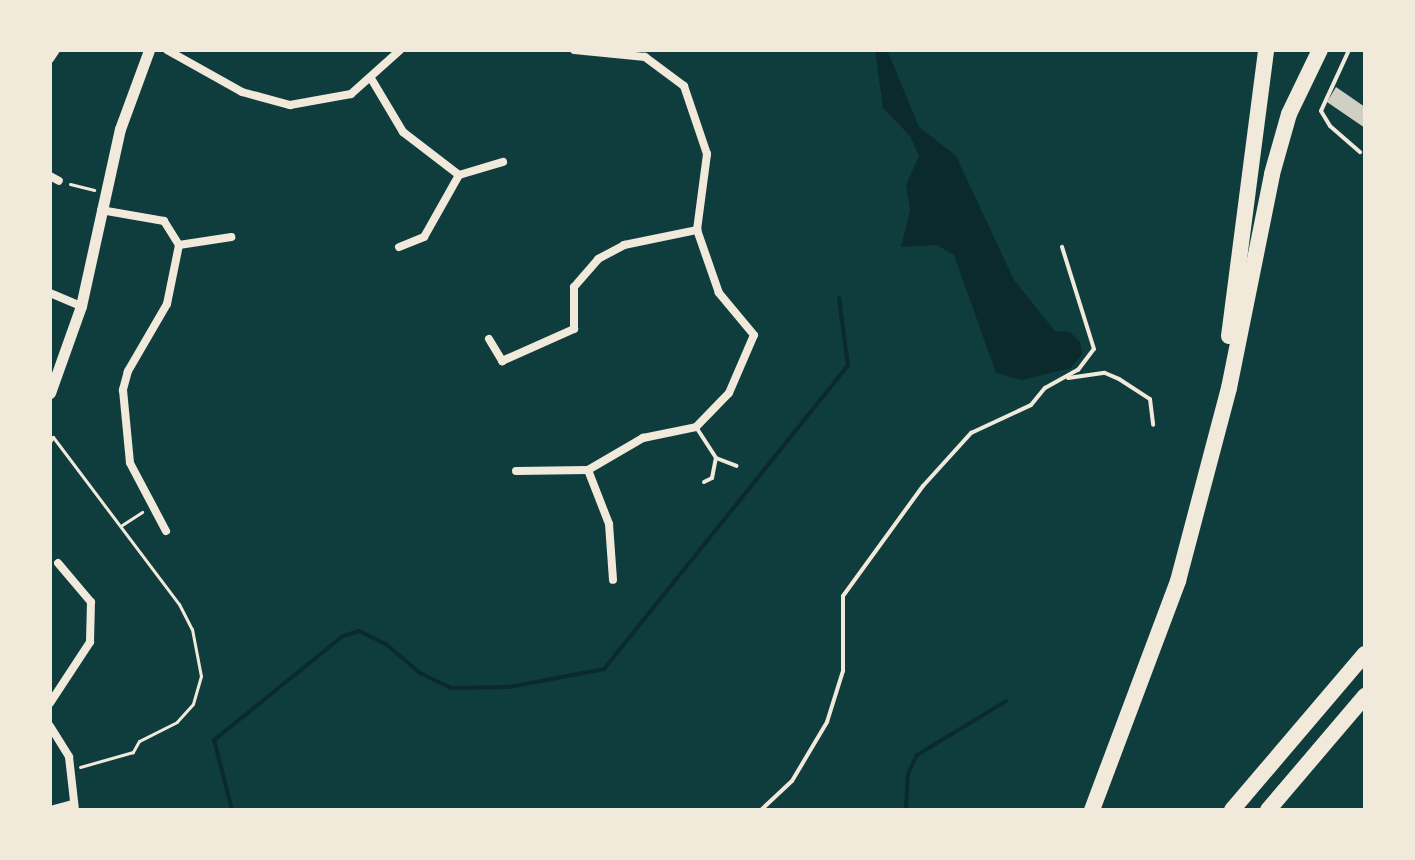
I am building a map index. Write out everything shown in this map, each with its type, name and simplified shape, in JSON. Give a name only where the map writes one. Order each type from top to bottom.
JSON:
[{"type":"highway","points":[[1206,476],[1266,50]]},
{"type":"highway","points":[[1092,810],[1173,595],[1206,476],[1272,174],[1289,114],[1320,50]]},
{"type":"highway","points":[[1232,810],[1365,654]]},
{"type":"highway","points":[[1268,810],[1365,696]]},
{"type":"street","points":[[50,59],[56,50]]},
{"type":"street","points":[[50,393],[81,306],[120,129],[149,50]]},
{"type":"street","points":[[167,50],[242,92],[290,105],[333,102],[372,80],[400,50]]},
{"type":"street","points":[[516,471],[588,470],[608,454],[643,438],[696,427],[729,393],[754,335],[719,293],[697,230],[707,154],[684,86],[645,57],[574,50]]},
{"type":"street","points":[[372,80],[403,132],[459,175]]},
{"type":"street","points":[[399,247],[424,237],[459,175],[503,162]]},
{"type":"street","points":[[50,176],[59,181]]},
{"type":"street","points":[[101,210],[164,221],[179,245],[167,304],[128,371],[123,390],[130,463],[166,531]]},
{"type":"street","points":[[489,339],[502,361],[574,329],[574,287],[598,259],[624,245],[697,230]]},
{"type":"street","points":[[179,245],[231,237]]},
{"type":"street","points":[[50,293],[81,306]]},
{"type":"street","points":[[588,470],[609,524],[613,580]]},
{"type":"street","points":[[50,703],[90,642],[91,602],[58,563]]},
{"type":"street","points":[[50,726],[73,769],[74,807],[50,810]]},
{"type":"lane","points":[[1349,50],[1321,111],[1330,126],[1360,152]]},
{"type":"lane","points":[[761,810],[792,781],[827,722],[843,671],[843,596],[923,486],[971,433],[1031,405],[1037,394],[1066,378],[1088,360],[1095,339],[1062,247]]},
{"type":"lane","points":[[1066,378],[1105,373],[1119,379],[1150,399],[1153,425]]},
{"type":"lane","points":[[696,427],[716,458],[737,466]]},
{"type":"lane","points":[[704,482],[712,478],[716,458]]},
{"type":"path","points":[[59,181],[105,193]]},
{"type":"path","points":[[50,442],[53,437],[179,604],[192,629],[201,676],[193,704],[177,722],[139,741],[133,752],[73,769]]},
{"type":"path","points":[[122,525],[154,505]]},
{"type":"water","points":[[875,50],[887,50],[919,127],[956,156],[1014,280],[1055,331],[1070,332],[1080,342],[1082,354],[1071,368],[1022,380],[996,373],[954,255],[937,245],[901,247],[910,210],[906,185],[919,156],[910,136],[883,108]]},
{"type":"building","points":[[1336,87],[1365,107],[1365,128],[1327,102]]},
{"type":"waterway","points":[[232,810],[214,740],[343,636],[359,631],[386,644],[420,673],[451,688],[509,687],[604,669],[848,366],[839,298]]},
{"type":"waterway","points":[[906,810],[908,774],[917,755],[1006,701]]}]
